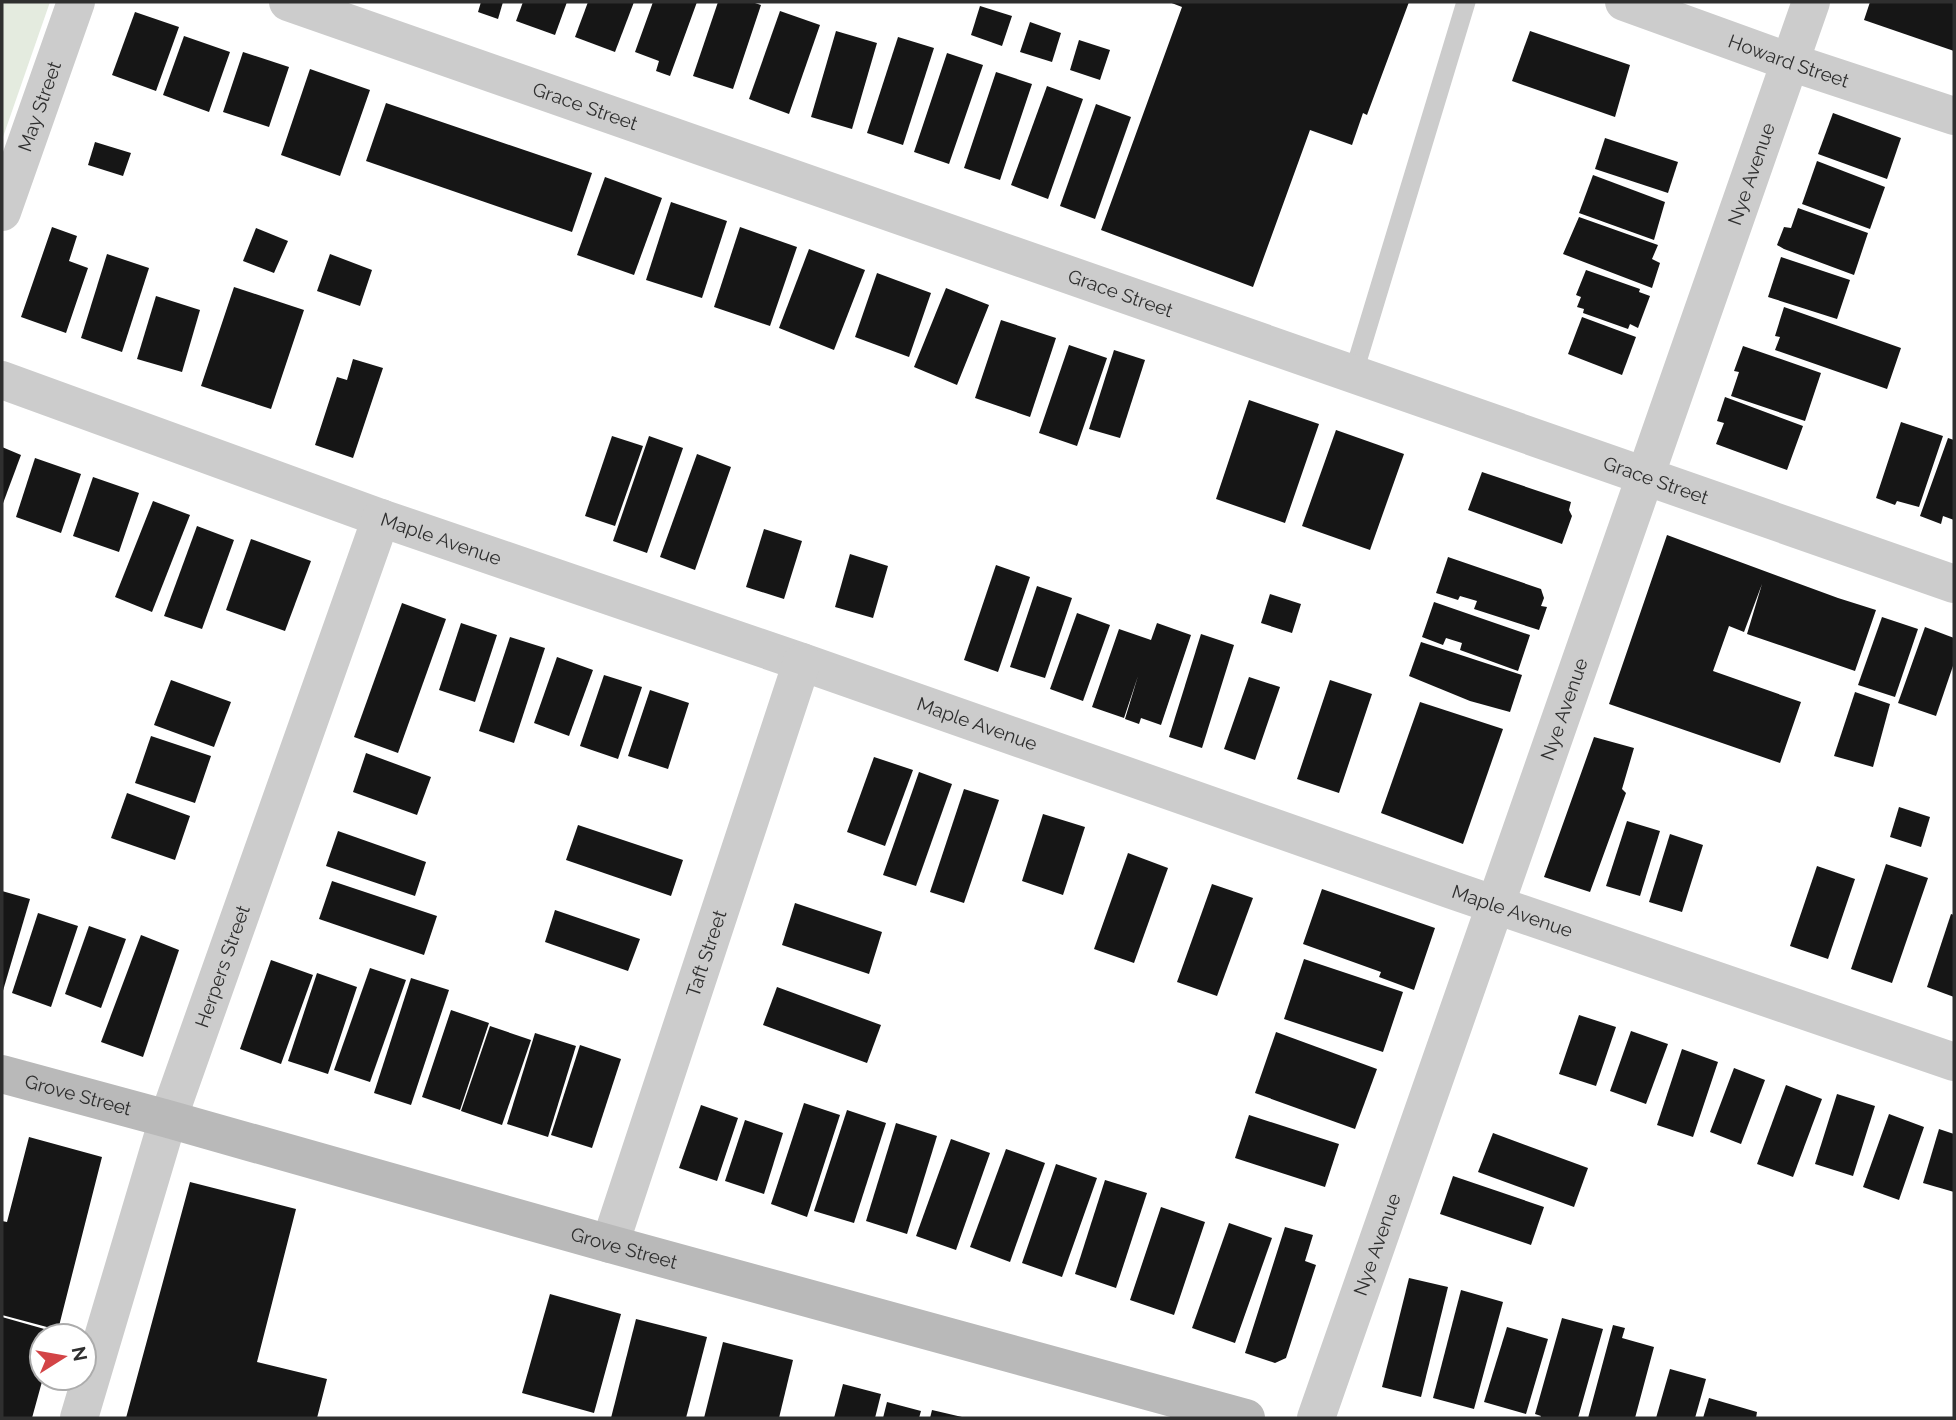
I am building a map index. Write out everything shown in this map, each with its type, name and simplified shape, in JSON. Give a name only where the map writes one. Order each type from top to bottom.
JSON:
[{"type":"main road","name":"Grove Street","points":[[2,1074],[1246,1418]]},
{"type":"street","name":"May Street","points":[[2,212],[76,2]]},
{"type":"street","name":"Grace Street","points":[[288,2],[1954,584]]},
{"type":"street","name":"Howard Street","points":[[1624,2],[1790,62],[1954,116]]},
{"type":"street","name":"Nye Avenue","points":[[1315,1418],[1811,2]]},
{"type":"street","name":"Maple Avenue","points":[[2,380],[381,518],[1954,1062]]},
{"type":"street","name":"Herpers Street","points":[[79,1418],[168,1118],[381,518]]},
{"type":"street","name":"Taft Street","points":[[610,1244],[802,662]]},
{"type":"lane","points":[[1353,375],[1466,2]]},
{"type":"shaded area","points":[[2,2],[50,2],[2,140]]},
{"type":"building","points":[[481,2],[503,2],[498,19],[478,12]]},
{"type":"building","points":[[523,2],[567,2],[555,35],[516,21]]},
{"type":"building","points":[[588,2],[634,2],[615,52],[575,37]]},
{"type":"building","points":[[653,2],[697,2],[670,76],[656,71],[659,61],[635,52]]},
{"type":"building","points":[[718,2],[752,2],[761,5],[733,89],[693,76]]},
{"type":"building","points":[[1169,2],[1409,2],[1367,115],[1363,113],[1352,145],[1310,130],[1253,287],[1101,230],[1182,7]]},
{"type":"building","points":[[1870,2],[1954,2],[1954,51],[1864,20]]},
{"type":"building","points":[[980,6],[1012,16],[1002,46],[971,35]]},
{"type":"building","points":[[780,11],[820,25],[789,114],[749,99]]},
{"type":"building","points":[[135,12],[179,27],[156,91],[112,75]]},
{"type":"building","points":[[1030,22],[1061,33],[1052,62],[1020,52]]},
{"type":"building","points":[[836,31],[877,43],[852,129],[811,117]]},
{"type":"building","points":[[1530,31],[1630,65],[1615,117],[1512,81]]},
{"type":"building","points":[[184,36],[230,52],[209,112],[163,95]]},
{"type":"building","points":[[898,37],[934,48],[903,145],[867,133]]},
{"type":"building","points":[[1079,40],[1110,50],[1100,80],[1070,70]]},
{"type":"building","points":[[243,52],[289,67],[269,127],[223,112]]},
{"type":"building","points":[[947,53],[983,65],[949,164],[914,152]]},
{"type":"building","points":[[310,69],[370,90],[340,176],[281,155]]},
{"type":"building","points":[[996,72],[1032,84],[1000,180],[964,168]]},
{"type":"building","points":[[1047,86],[1083,99],[1048,199],[1011,185]]},
{"type":"building","points":[[386,103],[592,173],[572,232],[366,161]]},
{"type":"building","points":[[1096,104],[1131,117],[1095,219],[1060,206]]},
{"type":"building","points":[[1833,113],[1901,138],[1887,179],[1818,154]]},
{"type":"building","points":[[1605,138],[1678,162],[1668,193],[1595,169]]},
{"type":"building","points":[[95,142],[131,153],[123,176],[88,165]]},
{"type":"building","points":[[1817,161],[1885,187],[1870,229],[1802,204]]},
{"type":"building","points":[[1593,175],[1665,202],[1654,240],[1579,213]]},
{"type":"building","points":[[605,177],[662,198],[634,275],[577,255]]},
{"type":"building","points":[[671,202],[727,221],[702,298],[646,280]]},
{"type":"building","points":[[1798,208],[1868,233],[1854,275],[1777,245],[1784,227],[1791,228]]},
{"type":"building","points":[[1579,217],[1658,245],[1652,259],[1660,263],[1652,288],[1563,254]]},
{"type":"building","points":[[52,227],[77,236],[69,261],[88,268],[66,333],[21,317]]},
{"type":"building","points":[[740,227],[797,247],[770,326],[714,307]]},
{"type":"building","points":[[256,228],[288,241],[274,273],[243,261]]},
{"type":"building","points":[[809,249],[865,270],[834,350],[779,328]]},
{"type":"building","points":[[107,254],[149,268],[122,352],[81,338]]},
{"type":"building","points":[[330,254],[372,270],[360,306],[317,291]]},
{"type":"building","points":[[1781,257],[1850,280],[1837,319],[1768,297]]},
{"type":"building","points":[[1586,270],[1640,289],[1639,292],[1650,296],[1638,328],[1630,324],[1628,329],[1583,313],[1584,309],[1577,307],[1581,297],[1576,295]]},
{"type":"building","points":[[877,273],[931,293],[909,357],[855,337]]},
{"type":"building","points":[[234,287],[304,310],[271,409],[201,386]]},
{"type":"building","points":[[946,288],[989,305],[957,385],[914,367]]},
{"type":"building","points":[[156,296],[200,310],[182,372],[137,359]]},
{"type":"building","points":[[1784,307],[1901,348],[1887,389],[1775,350],[1780,337],[1775,336]]},
{"type":"building","points":[[1582,317],[1636,337],[1622,375],[1568,354]]},
{"type":"building","points":[[1001,320],[1056,338],[1030,417],[975,398]]},
{"type":"building","points":[[1069,345],[1107,358],[1077,446],[1039,433]]},
{"type":"building","points":[[1743,346],[1821,373],[1805,421],[1731,396],[1739,372],[1734,371]]},
{"type":"building","points":[[1114,350],[1145,360],[1120,438],[1089,429]]},
{"type":"building","points":[[353,359],[383,368],[353,458],[315,445],[337,377],[347,380]]},
{"type":"building","points":[[1725,397],[1803,426],[1787,470],[1716,444],[1724,423],[1717,421]]},
{"type":"building","points":[[1249,400],[1319,424],[1285,523],[1216,499]]},
{"type":"building","points":[[1901,422],[1943,436],[1919,507],[1897,501],[1895,505],[1876,498]]},
{"type":"building","points":[[1336,430],[1404,454],[1370,550],[1302,526]]},
{"type":"building","points":[[612,436],[643,446],[615,526],[585,516]]},
{"type":"building","points":[[649,436],[683,448],[647,553],[613,541]]},
{"type":"building","points":[[1948,438],[1954,440],[1954,520],[1943,516],[1941,524],[1920,516]]},
{"type":"building","points":[[2,447],[21,455],[2,506]]},
{"type":"building","points":[[697,454],[731,467],[695,570],[660,557]]},
{"type":"building","points":[[35,458],[81,474],[61,533],[16,517]]},
{"type":"building","points":[[1482,472],[1571,502],[1569,510],[1572,516],[1562,544],[1468,510]]},
{"type":"building","points":[[93,477],[139,493],[119,552],[73,536]]},
{"type":"building","points":[[153,501],[190,515],[152,612],[115,597]]},
{"type":"building","points":[[197,526],[234,540],[202,629],[164,616]]},
{"type":"building","points":[[764,529],[802,541],[784,599],[746,587]]},
{"type":"building","points":[[1667,535],[1876,610],[1855,671],[1747,634],[1762,584],[1744,632],[1729,626],[1713,671],[1801,702],[1780,763],[1609,704]]},
{"type":"building","points":[[251,539],[311,561],[285,631],[226,610]]},
{"type":"building","points":[[850,554],[888,566],[873,618],[835,607]]},
{"type":"building","points":[[1448,557],[1541,589],[1544,598],[1541,606],[1547,607],[1539,630],[1474,609],[1477,601],[1460,596],[1458,600],[1436,593]]},
{"type":"building","points":[[996,565],[1030,577],[998,672],[964,660]]},
{"type":"building","points":[[1037,586],[1072,598],[1045,678],[1010,667]]},
{"type":"building","points":[[1270,594],[1301,604],[1292,633],[1261,623]]},
{"type":"building","points":[[1434,602],[1530,635],[1518,671],[1460,650],[1462,643],[1446,638],[1443,645],[1422,637]]},
{"type":"building","points":[[402,603],[446,619],[398,753],[354,737]]},
{"type":"building","points":[[1077,613],[1110,625],[1083,701],[1050,689]]},
{"type":"building","points":[[1882,617],[1918,629],[1895,697],[1858,685]]},
{"type":"building","points":[[461,623],[497,635],[475,702],[439,690]]},
{"type":"building","points":[[1157,623],[1191,635],[1161,725],[1141,718],[1139,724],[1125,719],[1138,676],[1124,718],[1092,707],[1119,629],[1151,640]]},
{"type":"building","points":[[1925,627],[1954,638],[1954,663],[1936,716],[1898,703]]},
{"type":"building","points":[[1201,634],[1234,645],[1202,748],[1169,737]]},
{"type":"building","points":[[510,637],[545,648],[514,743],[479,731]]},
{"type":"building","points":[[1421,642],[1522,675],[1510,712],[1470,701],[1409,676]]},
{"type":"building","points":[[557,657],[593,670],[569,736],[534,723]]},
{"type":"building","points":[[604,675],[642,687],[618,759],[580,746]]},
{"type":"building","points":[[1249,677],[1280,687],[1255,760],[1224,749]]},
{"type":"building","points":[[171,680],[231,702],[214,747],[154,725]]},
{"type":"building","points":[[1330,680],[1372,694],[1339,793],[1297,779]]},
{"type":"building","points":[[650,690],[689,703],[668,769],[628,756]]},
{"type":"building","points":[[1855,692],[1890,704],[1873,767],[1834,756]]},
{"type":"building","points":[[1420,702],[1503,729],[1463,844],[1381,813]]},
{"type":"building","points":[[151,736],[211,756],[195,803],[135,783]]},
{"type":"building","points":[[1594,737],[1634,748],[1622,789],[1626,793],[1590,892],[1544,877]]},
{"type":"building","points":[[366,753],[431,777],[417,815],[353,792]]},
{"type":"building","points":[[874,757],[913,770],[885,846],[847,832]]},
{"type":"building","points":[[919,772],[952,784],[916,886],[883,875]]},
{"type":"building","points":[[964,789],[999,800],[964,903],[930,892]]},
{"type":"building","points":[[127,793],[190,816],[175,860],[111,838]]},
{"type":"building","points":[[1899,807],[1930,817],[1921,847],[1890,837]]},
{"type":"building","points":[[1043,814],[1085,827],[1063,895],[1022,881]]},
{"type":"building","points":[[1627,821],[1660,831],[1640,896],[1606,886]]},
{"type":"building","points":[[578,825],[683,860],[671,896],[566,860]]},
{"type":"building","points":[[338,831],[426,862],[415,896],[326,866]]},
{"type":"building","points":[[1670,834],[1703,845],[1682,912],[1649,902]]},
{"type":"building","points":[[1128,853],[1168,868],[1134,963],[1094,949]]},
{"type":"building","points":[[1886,864],[1928,878],[1892,983],[1851,969]]},
{"type":"building","points":[[1817,866],[1855,879],[1828,959],[1790,946]]},
{"type":"building","points":[[332,881],[437,916],[424,955],[319,919]]},
{"type":"building","points":[[1212,884],[1253,898],[1217,996],[1177,982]]},
{"type":"building","points":[[1322,889],[1435,928],[1414,990],[1379,977],[1381,972],[1303,944]]},
{"type":"building","points":[[2,891],[30,899],[2,994]]},
{"type":"building","points":[[795,903],[882,932],[869,974],[782,945]]},
{"type":"building","points":[[555,910],[640,939],[628,971],[545,942]]},
{"type":"building","points":[[38,913],[78,926],[51,1007],[12,993]]},
{"type":"building","points":[[1951,914],[1954,915],[1954,997],[1927,987]]},
{"type":"building","points":[[89,926],[126,939],[101,1008],[65,994]]},
{"type":"building","points":[[141,935],[179,950],[143,1057],[101,1042]]},
{"type":"building","points":[[1304,959],[1403,992],[1383,1052],[1284,1019]]},
{"type":"building","points":[[271,960],[313,975],[281,1064],[240,1049]]},
{"type":"building","points":[[370,968],[406,980],[370,1082],[334,1070]]},
{"type":"building","points":[[317,973],[357,987],[328,1074],[288,1061]]},
{"type":"building","points":[[411,978],[449,990],[411,1105],[374,1093]]},
{"type":"building","points":[[777,987],[881,1025],[867,1063],[763,1025]]},
{"type":"building","points":[[451,1010],[489,1023],[460,1110],[422,1097]]},
{"type":"building","points":[[1579,1015],[1616,1027],[1596,1086],[1559,1074]]},
{"type":"building","points":[[490,1026],[531,1040],[502,1125],[461,1111]]},
{"type":"building","points":[[1631,1031],[1668,1044],[1646,1104],[1610,1091]]},
{"type":"building","points":[[1276,1032],[1377,1069],[1355,1129],[1255,1093]]},
{"type":"building","points":[[535,1033],[576,1046],[548,1137],[507,1124]]},
{"type":"building","points":[[580,1045],[621,1059],[592,1148],[551,1135]]},
{"type":"building","points":[[1682,1049],[1718,1062],[1693,1137],[1657,1125]]},
{"type":"building","points":[[1734,1068],[1765,1080],[1741,1144],[1710,1132]]},
{"type":"building","points":[[1786,1085],[1822,1099],[1793,1177],[1757,1164]]},
{"type":"building","points":[[1837,1094],[1875,1106],[1853,1176],[1815,1164]]},
{"type":"building","points":[[804,1103],[840,1115],[807,1217],[771,1204]]},
{"type":"building","points":[[701,1105],[738,1118],[717,1181],[679,1168]]},
{"type":"building","points":[[847,1110],[886,1123],[854,1223],[814,1211]]},
{"type":"building","points":[[1889,1114],[1924,1127],[1899,1200],[1863,1187]]},
{"type":"building","points":[[1249,1115],[1339,1144],[1325,1187],[1235,1158]]},
{"type":"building","points":[[745,1120],[783,1133],[764,1194],[725,1181]]},
{"type":"building","points":[[896,1123],[937,1136],[907,1234],[866,1221]]},
{"type":"building","points":[[1939,1129],[1954,1134],[1954,1192],[1923,1183]]},
{"type":"building","points":[[1493,1133],[1588,1168],[1574,1207],[1478,1172]]},
{"type":"building","points":[[29,1137],[102,1157],[60,1322],[28,1322],[2,1315],[2,1221],[7,1222]]},
{"type":"building","points":[[951,1139],[990,1153],[956,1250],[916,1236]]},
{"type":"building","points":[[1006,1149],[1045,1163],[1010,1262],[970,1247]]},
{"type":"building","points":[[1056,1164],[1097,1178],[1062,1277],[1022,1263]]},
{"type":"building","points":[[1453,1176],[1544,1207],[1531,1245],[1440,1214]]},
{"type":"building","points":[[1105,1180],[1147,1193],[1116,1288],[1075,1274]]},
{"type":"building","points":[[190,1182],[296,1209],[257,1362],[327,1379],[317,1418],[126,1418]]},
{"type":"building","points":[[1161,1207],[1205,1222],[1174,1315],[1130,1300]]},
{"type":"building","points":[[1229,1223],[1272,1238],[1235,1343],[1192,1328]]},
{"type":"building","points":[[1285,1227],[1313,1235],[1305,1261],[1316,1265],[1286,1358],[1275,1363],[1245,1353]]},
{"type":"building","points":[[1409,1278],[1448,1287],[1421,1397],[1382,1387]]},
{"type":"building","points":[[1461,1290],[1503,1302],[1474,1409],[1433,1398]]},
{"type":"building","points":[[550,1294],[621,1314],[594,1413],[522,1393]]},
{"type":"building","points":[[2,1317],[28,1324],[28,1392],[39,1392],[32,1418],[2,1418]]},
{"type":"building","points":[[1562,1318],[1603,1329],[1578,1418],[1540,1418],[1541,1416],[1535,1414]]},
{"type":"building","points":[[636,1319],[707,1337],[686,1418],[611,1418]]},
{"type":"building","points":[[1613,1325],[1625,1328],[1622,1338],[1654,1347],[1635,1418],[1588,1418]]},
{"type":"building","points":[[1507,1327],[1548,1339],[1526,1414],[1484,1402]]},
{"type":"building","points":[[723,1342],[793,1360],[779,1418],[704,1418]]},
{"type":"building","points":[[1670,1369],[1706,1379],[1695,1418],[1656,1418]]},
{"type":"building","points":[[843,1384],[881,1394],[875,1418],[834,1418]]},
{"type":"building","points":[[1709,1398],[1757,1412],[1756,1418],[1703,1418]]},
{"type":"building","points":[[887,1402],[921,1411],[919,1418],[883,1418]]},
{"type":"building","points":[[932,1410],[962,1417],[962,1418],[930,1418]]}]
